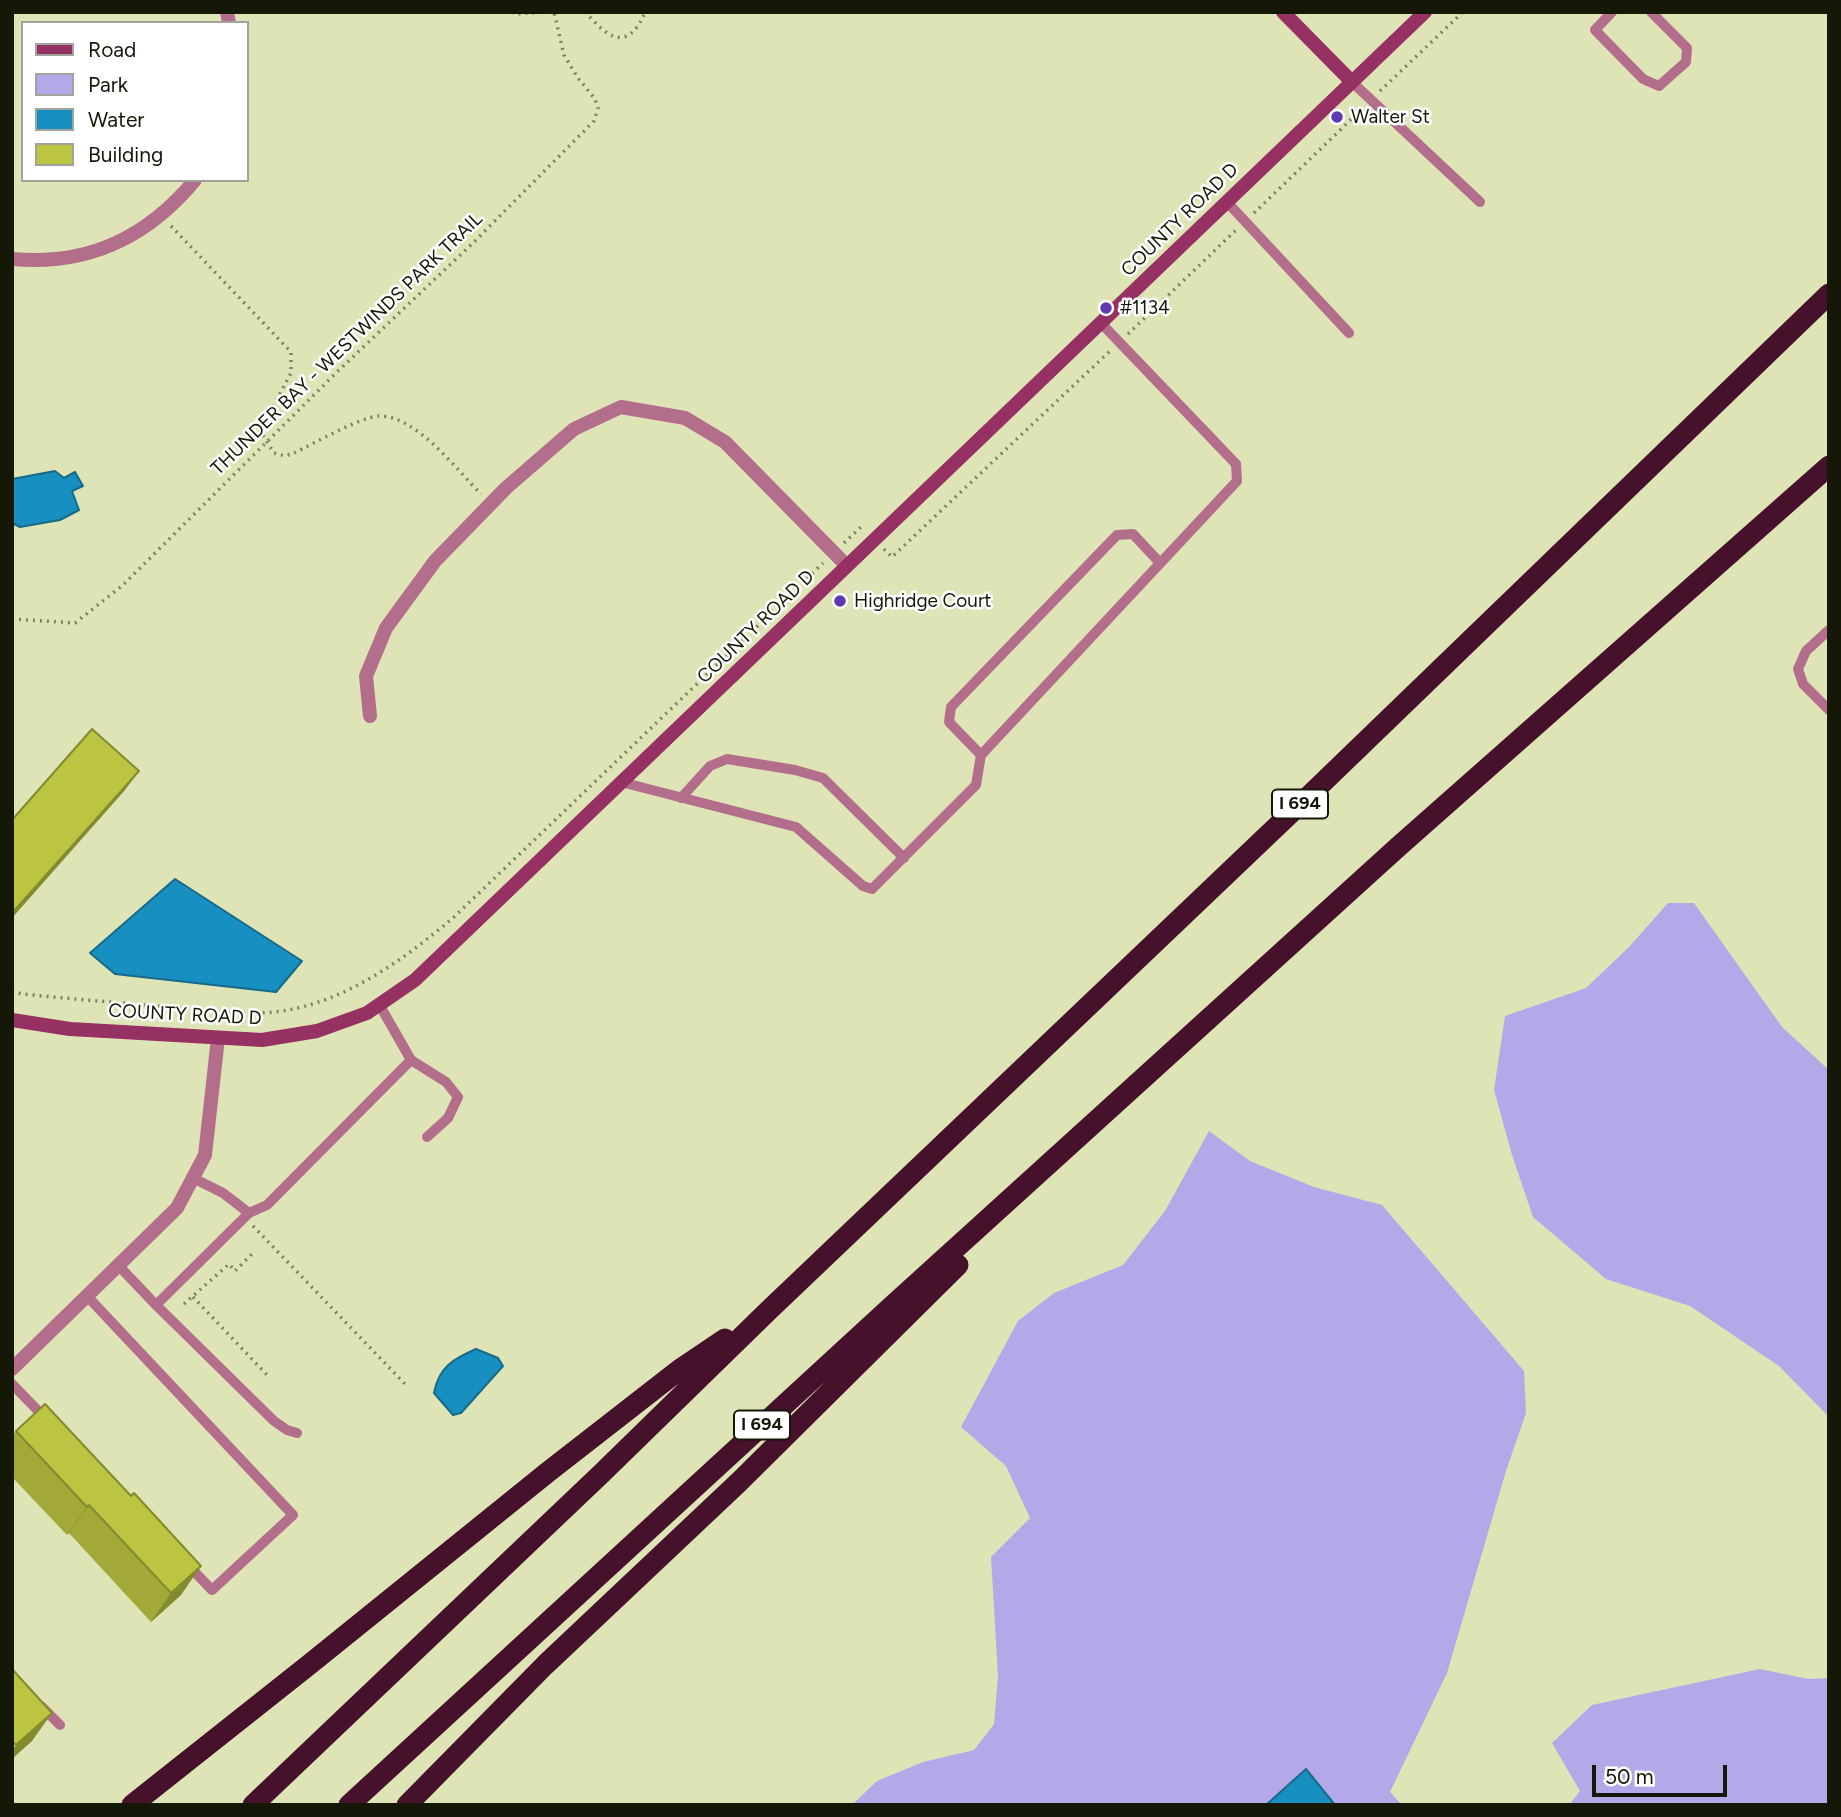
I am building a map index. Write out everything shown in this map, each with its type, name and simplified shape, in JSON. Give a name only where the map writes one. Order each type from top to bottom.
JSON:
[{"type":"highway","name":"I 694","points":[[253,1805],[1829,295]]},
{"type":"highway","name":"I 694","points":[[349,1805],[1398,847],[1829,466]]},
{"type":"highway","points":[[407,1805],[545,1665],[749,1472],[1177,1048]]},
{"type":"highway","points":[[132,1805],[635,1404],[679,1370],[768,1311]]},
{"type":"street","points":[[1283,12],[1352,82]]},
{"type":"street","name":"COUNTY ROAD D","points":[[12,1020],[70,1029],[261,1040],[317,1031],[367,1013],[415,980],[1425,12]]},
{"type":"street","points":[[12,259],[62,260],[118,243],[145,228],[172,206],[193,182]]},
{"type":"street","points":[[370,716],[366,676],[386,628],[435,562],[490,504],[574,429],[621,407],[685,418],[725,442],[847,566]]},
{"type":"street","points":[[12,1369],[177,1208],[205,1155],[218,1038]]},
{"type":"lane","points":[[1612,12],[1595,30],[1643,79],[1659,86],[1686,62],[1687,48],[1651,12]]},
{"type":"lane","points":[[1352,82],[1480,202]]},
{"type":"lane","points":[[1227,202],[1349,333]]},
{"type":"lane","points":[[621,782],[796,827],[863,886],[872,889],[976,785],[981,755],[1237,481],[1236,464],[1101,323]]},
{"type":"lane","points":[[981,755],[949,722],[951,706],[1117,535],[1133,534],[1160,563]]},
{"type":"lane","points":[[1829,630],[1807,651],[1798,669],[1803,684],[1829,710]]},
{"type":"lane","points":[[681,798],[710,766],[727,759],[794,770],[823,778],[904,858]]},
{"type":"lane","points":[[379,1004],[411,1060],[446,1082],[458,1097],[448,1118],[427,1137]]},
{"type":"lane","points":[[156,1305],[247,1215],[267,1205],[411,1060]]},
{"type":"lane","points":[[192,1178],[223,1193],[247,1215]]},
{"type":"lane","points":[[118,1265],[274,1420],[287,1430],[297,1433]]},
{"type":"lane","points":[[86,1296],[293,1515],[212,1590],[174,1551]]},
{"type":"lane","points":[[12,1384],[60,1433]]},
{"type":"lane","points":[[31,1695],[60,1725]]},
{"type":"path","points":[[512,12],[547,12]]},
{"type":"path","name":"THUNDER BAY - WESTWINDS PARK TRAIL","points":[[12,619],[75,623],[123,585],[594,121],[598,108],[595,99],[564,55],[554,12]]},
{"type":"path","points":[[586,13],[608,36],[618,37],[637,27],[646,12]]},
{"type":"path","points":[[167,222],[291,352],[291,373],[260,431],[274,453],[285,456],[379,416],[410,425],[490,504]]},
{"type":"path","points":[[12,991],[248,1014],[289,1010],[335,995],[365,981],[425,942]]},
{"type":"path","points":[[247,1215],[405,1384]]},
{"type":"path","points":[[184,1304],[229,1264],[235,1271],[253,1253]]},
{"type":"path","points":[[193,1297],[269,1377]]},
{"type":"green space","points":[[1668,903],[1694,903],[1782,1027],[1829,1070],[1829,1417],[1779,1366],[1690,1306],[1606,1279],[1533,1217],[1512,1155],[1494,1090],[1505,1016],[1586,988],[1629,947]]},
{"type":"green space","points":[[1209,1131],[1250,1161],[1314,1187],[1382,1205],[1524,1371],[1526,1413],[1506,1471],[1447,1673],[1390,1792],[1402,1805],[1335,1805],[1306,1769],[1266,1805],[852,1805],[877,1781],[923,1762],[974,1750],[994,1724],[998,1676],[991,1557],[1030,1518],[1006,1466],[961,1427],[1018,1321],[1054,1293],[1123,1265],[1165,1211]]},
{"type":"green space","points":[[1760,1669],[1808,1679],[1829,1678],[1829,1805],[1569,1805],[1580,1791],[1552,1743],[1592,1705]]},
{"type":"water","points":[[55,471],[64,478],[75,472],[83,486],[72,491],[79,510],[60,520],[20,527],[12,523],[12,479]]},
{"type":"water","points":[[175,879],[302,961],[276,992],[115,974],[90,953]]},
{"type":"water","points":[[476,1349],[498,1358],[503,1366],[461,1413],[453,1415],[434,1393],[436,1384],[448,1365]]},
{"type":"water","points":[[1306,1769],[1335,1805],[1266,1805]]},
{"type":"building","points":[[92,729],[139,771],[13,912],[12,820]]},
{"type":"building","points":[[45,1404],[131,1496],[134,1493],[201,1566],[171,1593],[16,1431]]},
{"type":"building","points":[[12,1669],[52,1713],[16,1745],[12,1741]]},
{"type":"place","name":"Walter St","points":[[1337,117]]},
{"type":"place","name":"#1134","points":[[1106,308]]},
{"type":"place","name":"Highridge Court","points":[[840,601]]}]
